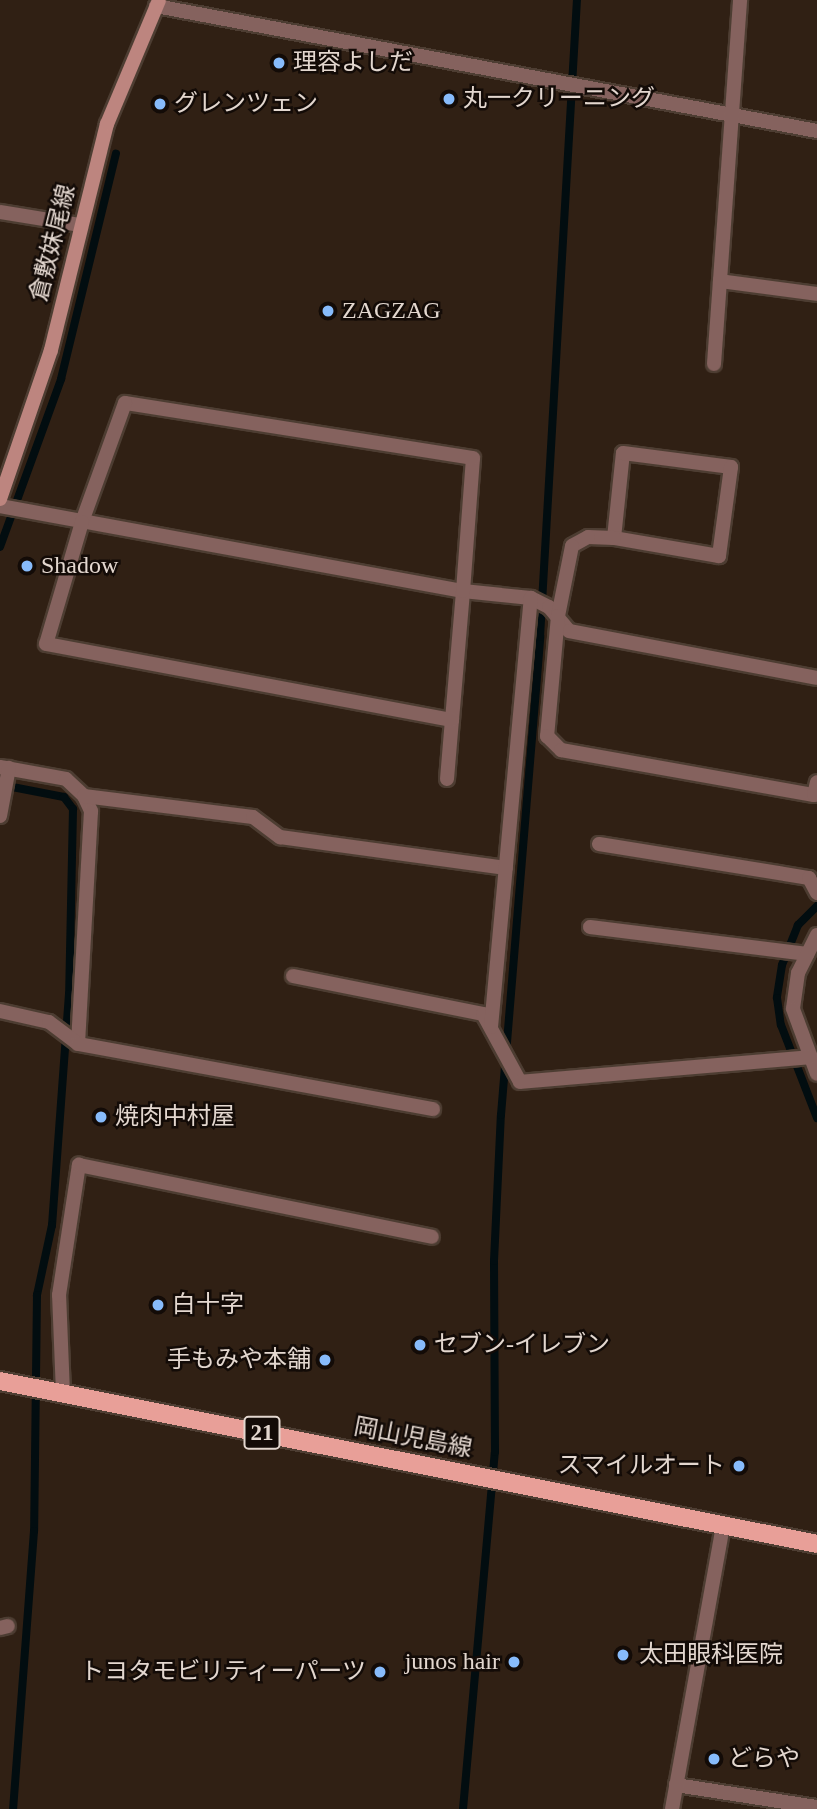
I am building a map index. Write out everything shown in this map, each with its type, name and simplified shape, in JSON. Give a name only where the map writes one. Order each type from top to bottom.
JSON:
[{"type":"main road","name":"倉敷妹尾線","points":[[7,506],[51,350],[107,124],[158,3]]},
{"type":"main road","name":"岡山児島線","points":[[0,1381],[817,1544]]},
{"type":"street","points":[[714,364],[740,0]]},
{"type":"street","points":[[158,3],[559,84],[817,131]]},
{"type":"street","points":[[0,212],[80,225]]},
{"type":"street","points":[[720,281],[817,294]]},
{"type":"street","points":[[447,779],[463,591],[472,458],[125,403],[82,522],[46,644],[452,720]]},
{"type":"street","points":[[614,538],[623,453],[731,467],[719,556],[614,538],[588,537],[572,546],[554,612],[547,736],[561,750],[814,795],[817,782]]},
{"type":"street","points":[[7,506],[463,591],[532,599],[554,612],[569,631],[817,678]]},
{"type":"street","points":[[493,1033],[532,599]]},
{"type":"street","points":[[0,816],[5,776],[66,779],[84,796],[91,811],[76,1043]]},
{"type":"street","points":[[84,796],[253,817],[280,837],[506,868]]},
{"type":"street","points":[[600,845],[809,878],[817,892]]},
{"type":"street","points":[[590,927],[802,953]]},
{"type":"street","points":[[817,935],[802,953],[793,1009],[807,1058],[817,1074]]},
{"type":"street","points":[[293,976],[483,1014],[520,1082],[807,1058]]},
{"type":"street","points":[[0,1011],[49,1022],[76,1043],[433,1109]]},
{"type":"street","points":[[63,1393],[59,1295],[79,1165],[432,1237]]},
{"type":"street","points":[[672,1809],[723,1525]]},
{"type":"street","points":[[676,1786],[817,1807]]},
{"type":"waterway","points":[[463,1809],[495,1452],[494,1261],[501,1115],[540,637],[577,0]]},
{"type":"waterway","points":[[0,547],[61,379],[116,154]]},
{"type":"waterway","points":[[2,785],[64,797],[73,809],[69,994],[52,1225],[37,1295],[34,1531],[13,1809]]},
{"type":"waterway","points":[[817,906],[798,925],[782,965],[777,998],[781,1025],[817,1118]]},
{"type":"place","name":"理容よしだ","points":[[279,63]]},
{"type":"place","name":"丸一クリーニング","points":[[449,99]]},
{"type":"place","name":"グレンツェン","points":[[160,104]]},
{"type":"place","name":"ZAGZAG","points":[[328,311]]},
{"type":"place","name":"Shadow","points":[[27,566]]},
{"type":"place","name":"焼肉中村屋","points":[[101,1117]]},
{"type":"place","name":"白十字","points":[[158,1305]]},
{"type":"place","name":"セブン-イレブン","points":[[420,1345]]},
{"type":"place","name":"手もみや本舗","points":[[325,1360]]},
{"type":"place","name":"スマイルオート","points":[[739,1466]]},
{"type":"place","name":"太田眼科医院","points":[[623,1655]]},
{"type":"place","name":"junos hair","points":[[514,1662]]},
{"type":"place","name":"トヨタモビリティーパーツ","points":[[380,1672]]},
{"type":"place","name":"どらや","points":[[714,1759]]}]
